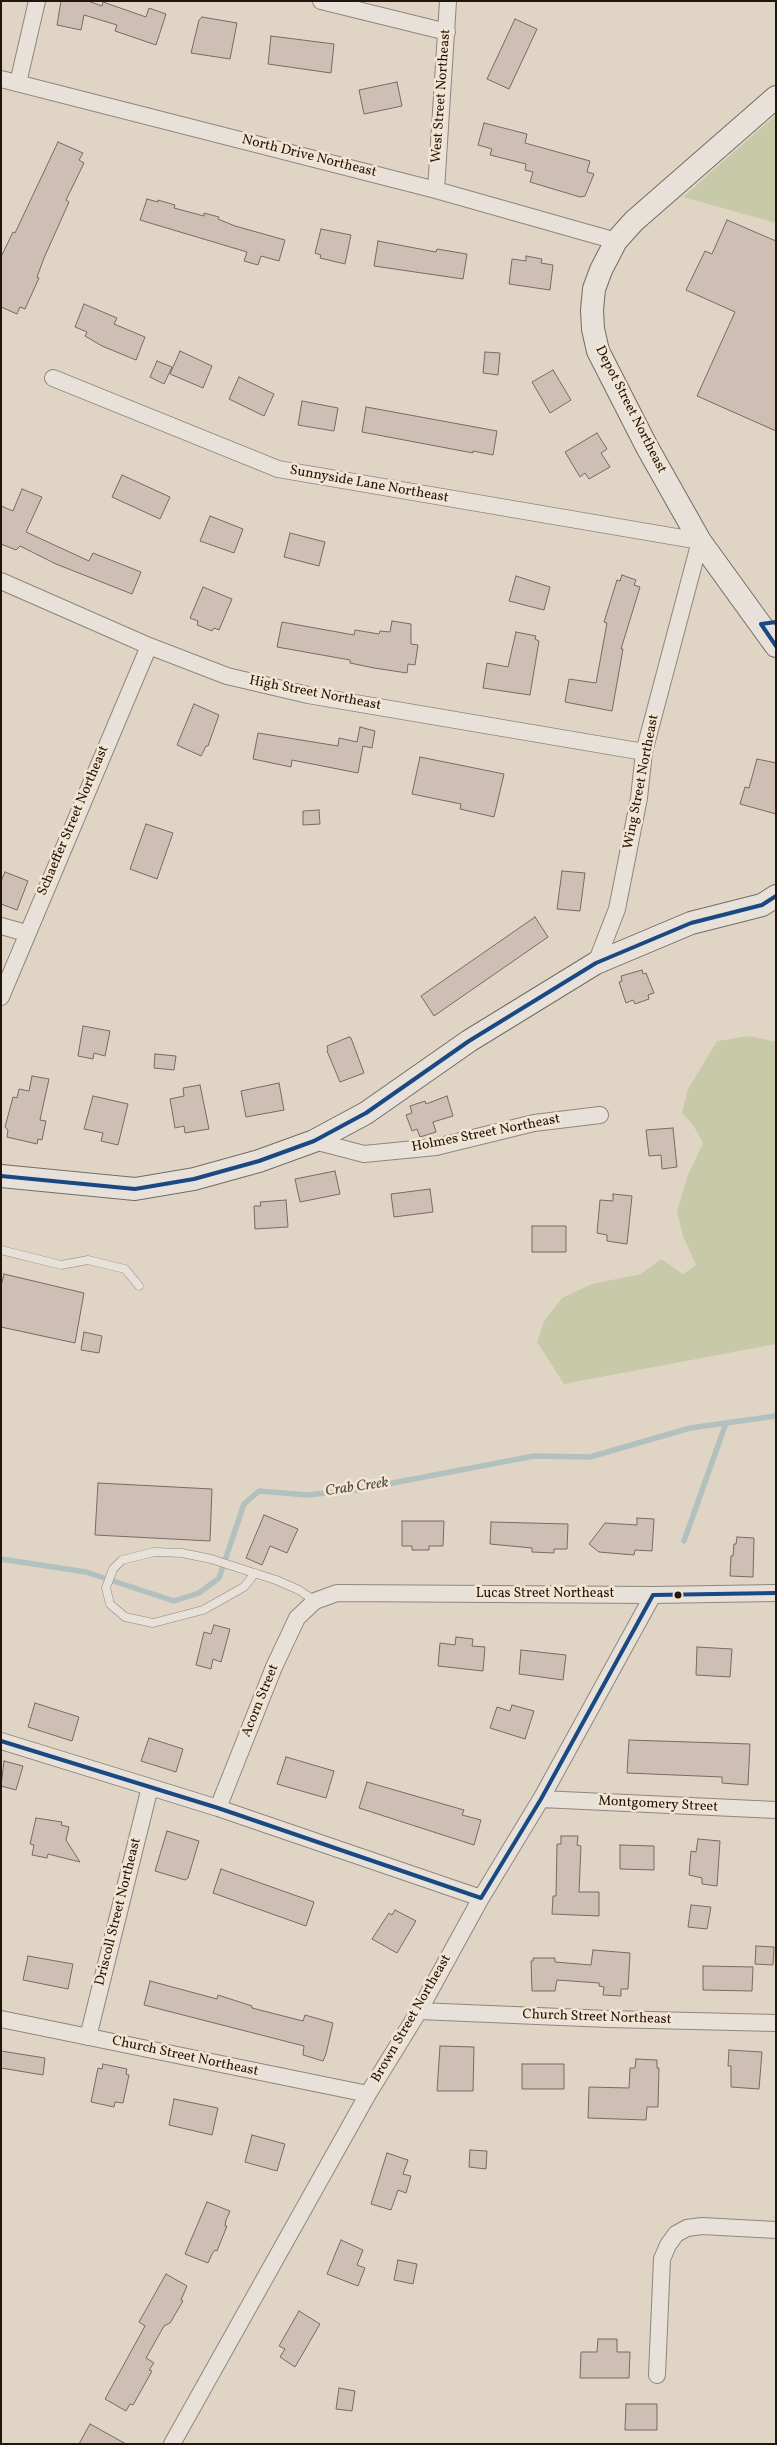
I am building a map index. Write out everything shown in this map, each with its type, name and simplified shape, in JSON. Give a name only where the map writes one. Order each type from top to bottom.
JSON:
[{"type":"street","points":[[18,83],[37,1]]},
{"type":"street","points":[[321,1],[446,32]]},
{"type":"street","name":"West Street Northeast","points":[[436,190],[448,1]]},
{"type":"street","name":"North Drive Northeast","points":[[1,79],[436,190],[616,241]]},
{"type":"street","name":"Depot Street Northeast","points":[[776,98],[634,221],[616,241],[601,270],[594,289],[592,323],[598,350],[647,447],[700,541],[768,623],[776,646]]},
{"type":"street","name":"Sunnyside Lane Northeast","points":[[53,378],[278,469],[700,541]]},
{"type":"street","name":"Wing Street Northeast","points":[[596,963],[617,909],[639,798],[644,752],[700,541]]},
{"type":"street","name":"High Street Northeast","points":[[1,580],[149,646],[227,676],[308,695],[644,752]]},
{"type":"street","name":"Schaeffer Street Northeast","points":[[1,997],[26,933],[149,646]]},
{"type":"street","points":[[1,1176],[135,1189],[204,1176],[260,1161],[314,1141],[366,1113],[469,1041],[596,963],[692,923],[762,905],[776,896]]},
{"type":"street","points":[[1,926],[26,933]]},
{"type":"street","name":"Holmes Street Northeast","points":[[314,1141],[364,1154],[436,1147],[534,1123],[600,1115]]},
{"type":"street","name":"Lucas Street Northeast","points":[[314,1601],[337,1593],[653,1595],[776,1593]]},
{"type":"street","name":"Brown Street Northeast","points":[[172,2444],[368,2094],[419,2011],[482,1898],[541,1799],[653,1595]]},
{"type":"street","name":"Acorn Street","points":[[218,1808],[274,1667],[297,1618],[314,1601]]},
{"type":"street","points":[[1,1741],[218,1808],[482,1898]]},
{"type":"street","name":"Driscoll Street Northeast","points":[[88,2037],[150,1787]]},
{"type":"street","name":"Montgomery Street","points":[[541,1799],[776,1810]]},
{"type":"street","name":"Church Street Northeast","points":[[419,2011],[608,2019],[776,2023]]},
{"type":"street","name":"Church Street Northeast","points":[[1,2019],[368,2094]]},
{"type":"street","points":[[657,2375],[662,2259],[668,2245],[676,2234],[687,2228],[702,2226],[776,2230]]},
{"type":"lane","points":[[1,1250],[61,1265],[88,1260],[125,1269],[139,1286]]},
{"type":"lane","points":[[254,1573],[244,1588],[211,1606],[180,1617],[153,1623],[125,1617],[110,1604],[106,1588],[113,1569],[122,1560],[154,1552],[182,1553],[211,1558],[254,1573],[298,1590],[314,1601]]},
{"type":"green space","points":[[776,115],[776,223],[683,197],[753,135]]},
{"type":"green space","points":[[750,1036],[776,1042],[776,1344],[564,1384],[537,1342],[544,1321],[562,1298],[592,1284],[641,1274],[661,1259],[683,1274],[696,1265],[683,1236],[677,1211],[688,1175],[703,1143],[693,1125],[682,1113],[688,1089],[717,1041]]},
{"type":"building","points":[[61,1],[88,1],[102,6],[103,2],[146,17],[149,8],[166,14],[156,45],[115,31],[117,25],[84,15],[81,30],[57,25]]},
{"type":"building","points":[[202,17],[237,23],[230,59],[191,53],[199,20]]},
{"type":"building","points":[[515,19],[537,29],[509,89],[487,79]]},
{"type":"building","points":[[271,36],[334,44],[331,73],[268,64]]},
{"type":"building","points":[[397,82],[402,106],[364,114],[359,90]]},
{"type":"building","points":[[484,123],[527,134],[525,143],[590,161],[587,172],[594,174],[585,196],[580,197],[530,182],[533,172],[525,170],[526,164],[490,155],[492,149],[478,145]]},
{"type":"building","points":[[58,142],[83,153],[79,160],[84,163],[66,200],[69,202],[44,258],[37,277],[39,278],[25,309],[20,307],[17,314],[1,307],[1,257],[13,232],[15,233]]},
{"type":"building","points":[[147,199],[175,205],[174,208],[204,216],[204,213],[219,217],[218,219],[235,226],[285,240],[279,261],[261,256],[258,265],[244,261],[247,252],[140,220]]},
{"type":"building","points":[[727,220],[776,241],[776,431],[697,396],[735,312],[686,290],[705,251],[712,254]]},
{"type":"building","points":[[321,229],[351,235],[345,264],[320,258],[321,255],[315,253]]},
{"type":"building","points":[[378,241],[436,252],[437,249],[467,254],[463,279],[374,266]]},
{"type":"building","points":[[526,256],[542,259],[541,263],[553,265],[550,290],[509,284],[512,259],[526,261]]},
{"type":"building","points":[[84,304],[117,318],[114,324],[145,337],[136,360],[102,346],[85,336],[87,332],[75,327]]},
{"type":"building","points":[[180,351],[212,366],[203,388],[170,374]]},
{"type":"building","points":[[485,352],[500,353],[498,375],[483,373]]},
{"type":"building","points":[[157,361],[172,367],[164,384],[150,377]]},
{"type":"building","points":[[553,370],[571,400],[550,413],[532,382]]},
{"type":"building","points":[[239,377],[274,394],[264,416],[229,399]]},
{"type":"building","points":[[302,401],[338,408],[334,431],[298,425]]},
{"type":"building","points":[[366,407],[497,431],[493,455],[362,432]]},
{"type":"building","points":[[597,433],[607,449],[601,453],[610,467],[589,479],[585,473],[580,477],[565,452]]},
{"type":"building","points":[[122,475],[170,497],[160,519],[112,497]]},
{"type":"building","points":[[22,489],[42,497],[26,532],[89,561],[93,553],[141,572],[132,594],[56,564],[20,546],[16,550],[1,544],[1,506],[13,511]]},
{"type":"building","points":[[210,516],[243,529],[234,553],[200,541]]},
{"type":"building","points":[[290,533],[325,542],[319,566],[284,557]]},
{"type":"building","points":[[622,575],[636,580],[634,585],[640,587],[621,649],[623,649],[612,711],[565,702],[569,679],[596,683],[607,623],[604,622],[617,580],[620,581]]},
{"type":"building","points":[[516,576],[550,587],[544,610],[509,601]]},
{"type":"building","points":[[203,587],[232,599],[219,630],[214,628],[212,631],[197,625],[198,621],[190,618]]},
{"type":"building","points":[[392,621],[411,624],[411,644],[418,645],[415,665],[408,664],[407,673],[350,663],[350,660],[277,647],[282,622],[354,635],[355,630],[379,634],[380,631],[390,632]]},
{"type":"building","points":[[516,632],[536,636],[535,639],[539,641],[530,695],[483,688],[487,663],[508,667]]},
{"type":"building","points":[[194,704],[219,715],[208,746],[206,746],[201,756],[177,745]]},
{"type":"building","points":[[360,727],[375,731],[372,748],[363,746],[358,773],[292,760],[291,767],[253,759],[258,733],[338,746],[339,738],[357,742]]},
{"type":"building","points":[[420,757],[504,774],[494,817],[460,809],[461,804],[412,794]]},
{"type":"building","points":[[757,759],[776,763],[776,814],[740,804],[745,787],[749,788]]},
{"type":"building","points":[[319,810],[320,824],[303,825],[303,811]]},
{"type":"building","points":[[146,824],[173,833],[157,879],[130,869]]},
{"type":"building","points":[[562,871],[585,873],[580,911],[557,909]]},
{"type":"building","points":[[5,872],[28,881],[17,910],[1,904],[1,881]]},
{"type":"building","points":[[535,917],[548,937],[434,1016],[421,996]]},
{"type":"building","points":[[642,970],[643,974],[646,973],[654,993],[648,995],[649,999],[635,1004],[633,1000],[626,1003],[619,982],[622,981],[621,976]]},
{"type":"building","points":[[83,1026],[110,1031],[105,1056],[94,1053],[93,1059],[78,1056]]},
{"type":"building","points":[[349,1037],[364,1073],[340,1082],[327,1051],[327,1046]]},
{"type":"building","points":[[155,1054],[176,1056],[174,1070],[154,1068]]},
{"type":"building","points":[[32,1076],[49,1079],[40,1120],[46,1121],[42,1140],[38,1139],[37,1144],[7,1137],[8,1130],[5,1127],[13,1097],[17,1098],[19,1089],[29,1091]]},
{"type":"building","points":[[279,1083],[284,1110],[246,1117],[241,1091]]},
{"type":"building","points":[[200,1085],[209,1129],[185,1133],[184,1126],[175,1128],[170,1099],[184,1096],[183,1088]]},
{"type":"building","points":[[93,1096],[128,1104],[118,1145],[101,1141],[103,1133],[84,1129]]},
{"type":"building","points":[[447,1096],[453,1116],[433,1122],[436,1132],[420,1137],[417,1129],[412,1131],[406,1115],[412,1113],[410,1106],[425,1101],[426,1104]]},
{"type":"building","points":[[673,1128],[677,1167],[662,1169],[661,1155],[649,1156],[646,1130]]},
{"type":"building","points":[[335,1171],[340,1194],[300,1202],[295,1179]]},
{"type":"building","points":[[430,1189],[433,1212],[394,1217],[391,1194]]},
{"type":"building","points":[[613,1194],[632,1196],[627,1244],[607,1241],[607,1235],[597,1233],[600,1200],[613,1201]]},
{"type":"building","points":[[286,1200],[288,1227],[255,1229],[254,1206],[261,1206],[260,1202]]},
{"type":"building","points":[[532,1226],[566,1226],[566,1252],[532,1252]]},
{"type":"building","points":[[4,1274],[84,1293],[75,1343],[1,1327],[1,1286]]},
{"type":"building","points":[[84,1332],[102,1336],[99,1353],[81,1350]]},
{"type":"building","points":[[98,1483],[212,1489],[210,1541],[95,1535]]},
{"type":"building","points":[[264,1515],[298,1529],[287,1553],[270,1546],[262,1565],[246,1558]]},
{"type":"building","points":[[637,1518],[654,1519],[652,1551],[635,1550],[634,1555],[599,1552],[589,1544],[605,1523],[637,1525]]},
{"type":"building","points":[[402,1521],[444,1521],[443,1546],[429,1546],[429,1550],[412,1550],[412,1546],[402,1546]]},
{"type":"building","points":[[491,1522],[568,1524],[567,1549],[554,1549],[554,1553],[532,1552],[532,1548],[490,1544]]},
{"type":"building","points":[[737,1537],[754,1538],[753,1577],[730,1576],[731,1556],[733,1556]]},
{"type":"building","points":[[214,1625],[230,1629],[221,1662],[213,1659],[211,1669],[196,1665],[204,1632],[211,1634]]},
{"type":"building","points":[[456,1637],[473,1639],[472,1646],[485,1647],[483,1671],[438,1666],[440,1643],[455,1645]]},
{"type":"building","points":[[697,1647],[732,1649],[730,1677],[696,1675]]},
{"type":"building","points":[[521,1650],[566,1655],[563,1680],[519,1674]]},
{"type":"building","points":[[35,1703],[79,1717],[72,1741],[28,1727]]},
{"type":"building","points":[[512,1705],[534,1711],[525,1739],[490,1728],[497,1707],[510,1711]]},
{"type":"building","points":[[149,1738],[183,1749],[176,1772],[141,1761]]},
{"type":"building","points":[[629,1740],[750,1744],[748,1785],[722,1783],[722,1777],[627,1773]]},
{"type":"building","points":[[286,1757],[334,1771],[326,1798],[277,1784]]},
{"type":"building","points":[[4,1761],[23,1766],[16,1790],[1,1786]]},
{"type":"building","points":[[367,1782],[464,1810],[462,1815],[481,1820],[474,1845],[359,1808]]},
{"type":"building","points":[[36,1818],[62,1822],[61,1825],[69,1827],[66,1840],[80,1862],[48,1854],[47,1858],[32,1855],[34,1845],[30,1844]]},
{"type":"building","points":[[167,1831],[199,1841],[188,1878],[185,1880],[155,1871]]},
{"type":"building","points":[[561,1836],[578,1836],[577,1845],[581,1846],[579,1892],[599,1892],[599,1916],[552,1914],[553,1896],[556,1896],[557,1844],[561,1844]]},
{"type":"building","points":[[698,1839],[720,1841],[717,1886],[702,1884],[702,1878],[689,1875],[691,1851],[696,1852]]},
{"type":"building","points":[[620,1845],[654,1846],[654,1870],[620,1869]]},
{"type":"building","points":[[221,1869],[314,1902],[306,1926],[213,1893]]},
{"type":"building","points":[[691,1905],[711,1907],[707,1929],[688,1927]]},
{"type":"building","points":[[395,1910],[416,1921],[397,1953],[372,1939],[389,1913],[392,1915]]},
{"type":"building","points":[[756,1946],[774,1947],[773,1965],[755,1964]]},
{"type":"building","points":[[593,1950],[630,1953],[628,1989],[621,1989],[621,1996],[603,1995],[604,1987],[599,1986],[599,1983],[557,1980],[555,1991],[532,1991],[531,1961],[533,1961],[533,1958],[555,1958],[555,1962],[591,1965]]},
{"type":"building","points":[[28,1956],[73,1964],[68,1989],[23,1980]]},
{"type":"building","points":[[703,1966],[753,1967],[752,1991],[703,1990]]},
{"type":"building","points":[[150,1981],[217,1999],[218,1995],[252,2006],[252,2008],[303,2021],[305,2015],[333,2023],[323,2061],[303,2055],[304,2046],[144,2005]]},
{"type":"building","points":[[440,2046],[474,2047],[473,2091],[437,2091]]},
{"type":"building","points":[[729,2050],[762,2052],[759,2089],[731,2087],[731,2066],[728,2066]]},
{"type":"building","points":[[1,2051],[45,2058],[43,2075],[1,2068]]},
{"type":"building","points":[[636,2059],[657,2060],[657,2068],[659,2068],[658,2107],[647,2107],[646,2120],[588,2118],[589,2087],[629,2088],[630,2068],[635,2068]]},
{"type":"building","points":[[103,2064],[127,2069],[126,2074],[129,2075],[123,2103],[115,2102],[114,2107],[91,2102],[98,2068],[102,2069]]},
{"type":"building","points":[[522,2064],[564,2064],[564,2089],[522,2089]]},
{"type":"building","points":[[174,2099],[218,2108],[212,2135],[169,2125]]},
{"type":"building","points":[[252,2135],[285,2144],[277,2171],[245,2162]]},
{"type":"building","points":[[470,2150],[487,2151],[486,2169],[469,2167]]},
{"type":"building","points":[[387,2153],[408,2160],[403,2174],[411,2176],[406,2193],[398,2190],[391,2210],[371,2204]]},
{"type":"building","points":[[207,2202],[230,2211],[226,2220],[225,2226],[227,2226],[217,2251],[215,2250],[212,2254],[208,2263],[185,2254]]},
{"type":"building","points":[[341,2240],[363,2250],[357,2265],[365,2268],[358,2286],[327,2274]]},
{"type":"building","points":[[398,2260],[417,2264],[413,2284],[394,2280]]},
{"type":"building","points":[[166,2274],[187,2286],[181,2300],[183,2301],[170,2323],[164,2326],[146,2358],[154,2363],[149,2370],[152,2371],[133,2405],[130,2404],[126,2411],[105,2399],[145,2326],[139,2322]]},
{"type":"building","points":[[299,2311],[320,2324],[295,2367],[280,2357],[285,2349],[279,2346]]},
{"type":"building","points":[[598,2339],[617,2339],[617,2352],[630,2352],[629,2378],[580,2378],[581,2352],[597,2352]]},
{"type":"building","points":[[339,2388],[355,2391],[352,2411],[336,2409]]},
{"type":"building","points":[[626,2404],[657,2404],[657,2430],[625,2430]]},
{"type":"building","points":[[90,2424],[126,2444],[79,2444]]},
{"type":"waterway","name":"Crab Creek","points":[[1,1559],[86,1572],[174,1601],[199,1593],[219,1578],[244,1504],[259,1491],[307,1495],[356,1490],[534,1456],[590,1457],[690,1428],[776,1416]]},
{"type":"waterway","points":[[684,1541],[726,1423]]},
{"type":"transit line","points":[[776,622],[761,624],[776,646]]},
{"type":"transit line","points":[[1,1176],[135,1189],[194,1179],[259,1161],[314,1141],[366,1113],[469,1041],[596,963],[691,923],[762,905],[776,896]]},
{"type":"transit line","points":[[1,1741],[218,1808],[481,1898],[541,1799],[653,1595],[776,1593]]}]
